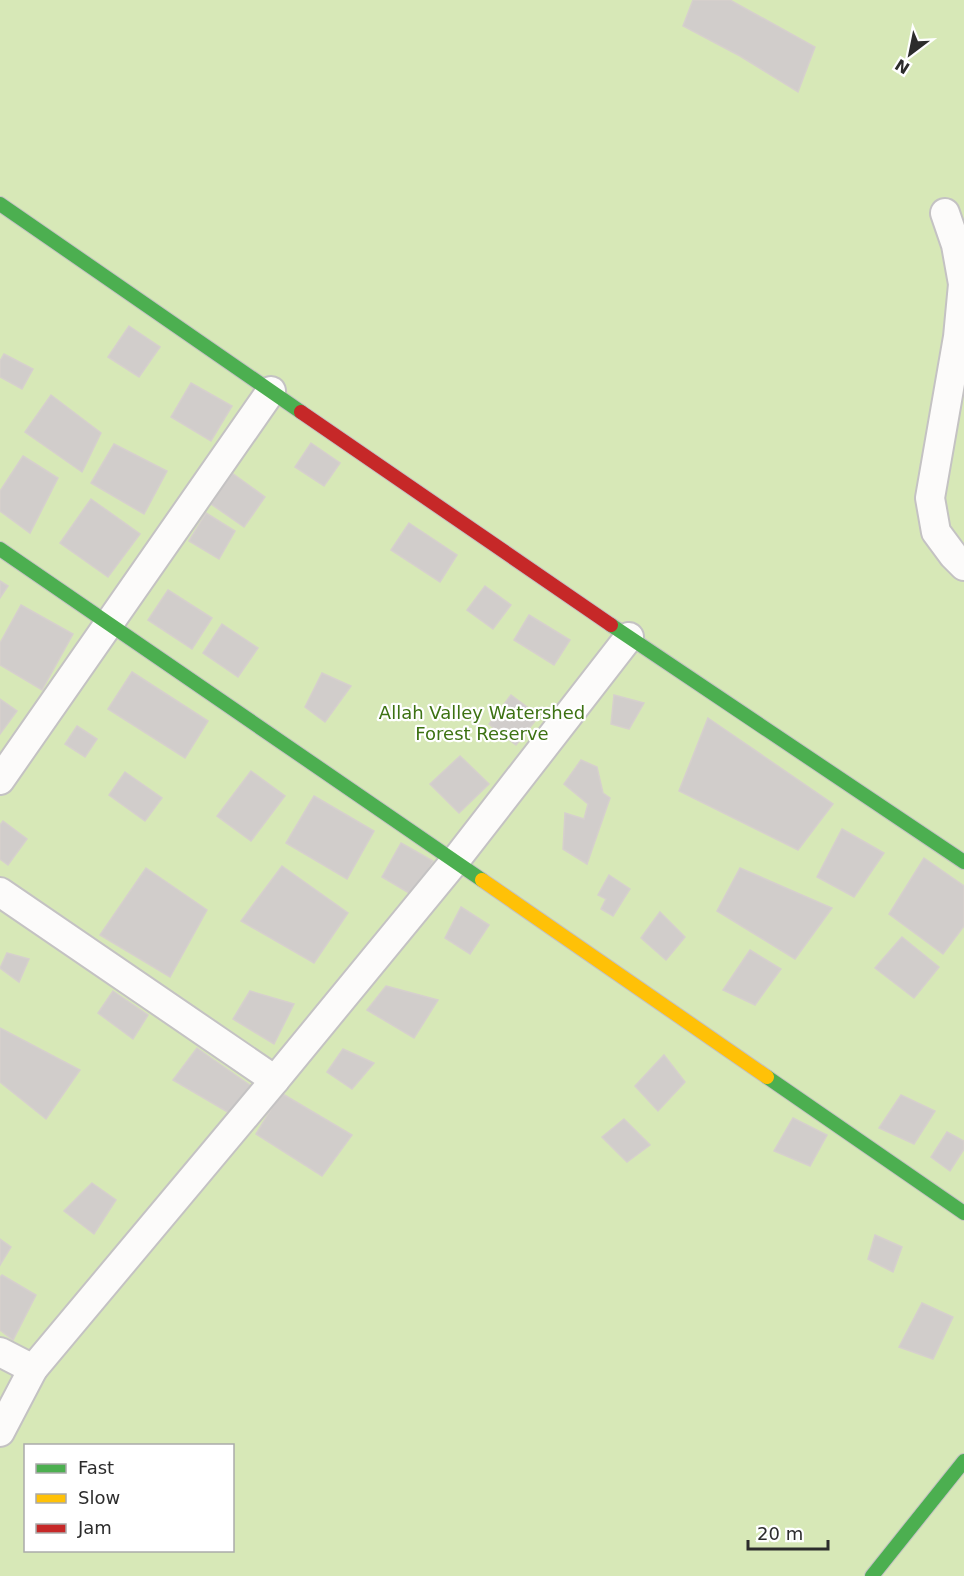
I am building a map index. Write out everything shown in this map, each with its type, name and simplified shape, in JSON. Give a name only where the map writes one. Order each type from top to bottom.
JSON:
[{"type":"street","points":[[0,204],[629,637],[964,862]]},
{"type":"street","points":[[945,213],[956,245],[963,284],[958,337],[930,498],[936,532],[964,566]]},
{"type":"street","points":[[0,780],[271,391]]},
{"type":"street","points":[[0,549],[964,1213]]},
{"type":"street","points":[[0,1432],[33,1369],[456,861],[629,637]]},
{"type":"street","points":[[0,892],[275,1080]]},
{"type":"street","points":[[0,1352],[33,1369]]},
{"type":"street","points":[[872,1576],[964,1461]]},
{"type":"green space","name":"Allah Valley Watershed Forest Reserve","points":[[0,0],[964,0],[964,1576],[0,1576]]},
{"type":"building","points":[[693,0],[730,0],[815,47],[798,92],[740,56],[683,26]]},
{"type":"building","points":[[129,326],[160,347],[139,377],[108,357]]},
{"type":"building","points":[[4,354],[33,369],[22,389],[0,377],[0,361]]},
{"type":"building","points":[[191,383],[232,406],[211,441],[171,417]]},
{"type":"building","points":[[51,395],[101,433],[82,472],[25,432]]},
{"type":"building","points":[[311,443],[340,463],[324,486],[295,467]]},
{"type":"building","points":[[114,444],[167,471],[144,514],[91,483]]},
{"type":"building","points":[[23,456],[58,478],[30,533],[0,511],[0,491]]},
{"type":"building","points":[[232,473],[265,497],[244,527],[211,504]]},
{"type":"building","points":[[91,499],[140,534],[108,577],[60,543]]},
{"type":"building","points":[[206,513],[235,531],[219,559],[189,541]]},
{"type":"building","points":[[409,523],[457,555],[440,582],[391,550]]},
{"type":"building","points":[[0,581],[8,586],[0,598]]},
{"type":"building","points":[[485,586],[511,605],[493,629],[467,610]]},
{"type":"building","points":[[168,590],[212,618],[192,649],[148,620]]},
{"type":"building","points":[[21,605],[73,634],[42,690],[0,665],[0,643]]},
{"type":"building","points":[[529,615],[570,640],[554,665],[514,640]]},
{"type":"building","points":[[222,624],[258,648],[238,677],[203,653]]},
{"type":"building","points":[[132,672],[208,721],[185,758],[108,709]]},
{"type":"building","points":[[322,673],[351,686],[325,722],[305,707]]},
{"type":"building","points":[[511,695],[539,716],[516,745],[489,724]]},
{"type":"building","points":[[614,695],[644,703],[629,729],[611,724]]},
{"type":"building","points":[[0,699],[17,711],[0,734]]},
{"type":"building","points":[[708,718],[833,804],[798,850],[679,791]]},
{"type":"building","points":[[77,726],[97,739],[85,757],[65,744]]},
{"type":"building","points":[[460,756],[489,784],[459,813],[430,784]]},
{"type":"building","points":[[581,760],[597,767],[603,793],[610,798],[587,864],[563,849],[565,813],[584,819],[588,804],[564,784]]},
{"type":"building","points":[[251,771],[285,796],[251,841],[217,816]]},
{"type":"building","points":[[125,772],[162,798],[145,821],[109,795]]},
{"type":"building","points":[[314,796],[374,831],[347,879],[286,843]]},
{"type":"building","points":[[3,821],[27,839],[8,865],[0,859],[0,825]]},
{"type":"building","points":[[842,829],[884,853],[854,897],[817,877]]},
{"type":"building","points":[[401,843],[433,861],[414,896],[382,877]]},
{"type":"building","points":[[924,858],[964,886],[964,926],[943,954],[889,914]]},
{"type":"building","points":[[282,866],[348,913],[314,963],[241,921]]},
{"type":"building","points":[[146,868],[207,910],[170,977],[100,935]]},
{"type":"building","points":[[740,868],[832,908],[795,959],[717,911]]},
{"type":"building","points":[[609,875],[630,889],[613,916],[601,909],[606,899],[598,895]]},
{"type":"building","points":[[461,907],[489,925],[470,954],[445,938]]},
{"type":"building","points":[[660,912],[685,937],[666,960],[641,938]]},
{"type":"building","points":[[902,937],[939,967],[914,998],[875,968]]},
{"type":"building","points":[[750,950],[781,969],[755,1005],[723,990]]},
{"type":"building","points":[[7,953],[29,959],[19,982],[0,968]]},
{"type":"building","points":[[386,986],[438,1000],[414,1038],[367,1010]]},
{"type":"building","points":[[113,991],[148,1015],[133,1039],[98,1013]]},
{"type":"building","points":[[250,991],[294,1004],[274,1044],[233,1019]]},
{"type":"building","points":[[0,1028],[80,1070],[46,1119],[0,1082]]},
{"type":"building","points":[[197,1048],[251,1086],[231,1114],[173,1080]]},
{"type":"building","points":[[343,1049],[374,1063],[352,1089],[327,1072]]},
{"type":"building","points":[[664,1055],[685,1082],[658,1111],[635,1086]]},
{"type":"building","points":[[281,1093],[352,1135],[322,1176],[256,1134]]},
{"type":"building","points":[[901,1095],[935,1111],[914,1144],[879,1128]]},
{"type":"building","points":[[793,1118],[827,1135],[810,1166],[774,1151]]},
{"type":"building","points":[[624,1119],[650,1145],[627,1162],[602,1137]]},
{"type":"building","points":[[947,1132],[964,1141],[964,1149],[950,1171],[931,1157]]},
{"type":"building","points":[[92,1183],[116,1200],[94,1234],[64,1211]]},
{"type":"building","points":[[875,1235],[902,1247],[893,1272],[868,1259]]},
{"type":"building","points":[[0,1239],[11,1247],[0,1265]]},
{"type":"building","points":[[2,1275],[36,1295],[13,1340],[0,1330],[0,1277]]},
{"type":"building","points":[[922,1303],[953,1317],[933,1359],[899,1347]]},
{"type":"traffic: fast","points":[[0,204],[301,412]]},
{"type":"traffic: fast","points":[[0,549],[482,880]]},
{"type":"traffic: fast","points":[[611,625],[964,862]]},
{"type":"traffic: fast","points":[[767,1077],[964,1213]]},
{"type":"traffic: fast","points":[[872,1576],[964,1461]]},
{"type":"traffic: slow","points":[[482,880],[767,1077]]},
{"type":"traffic: jam","points":[[301,412],[611,625]]}]
